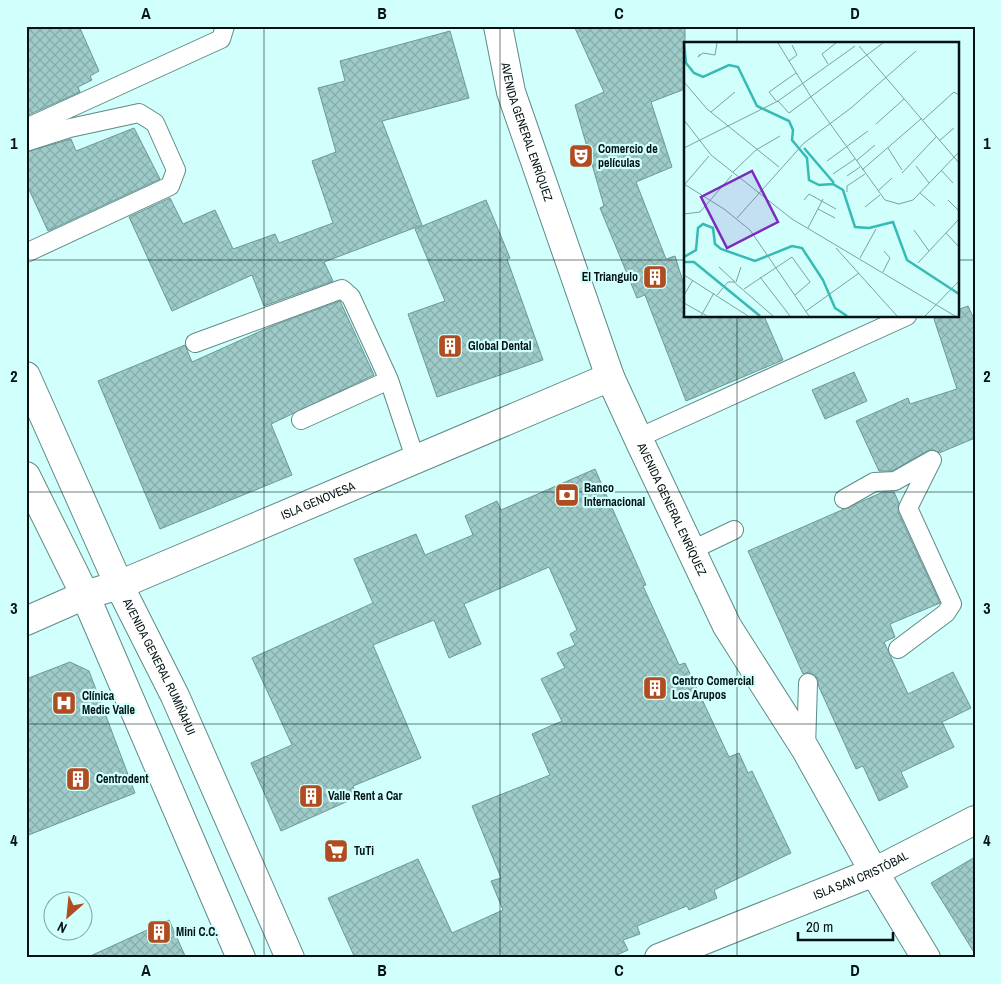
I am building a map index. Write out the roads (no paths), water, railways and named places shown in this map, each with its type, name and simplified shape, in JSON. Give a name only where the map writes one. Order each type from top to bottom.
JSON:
[{"type":"main road","name":"AVENIDA GENERAL ENRÍQUEZ","points":[[498,26],[511,92],[610,377],[638,438],[727,626],[806,750],[874,872],[926,958]]},
{"type":"main road","name":"AVENIDA GENERAL RUMIÑAHUI","points":[[26,376],[119,585],[175,696],[290,958]]},
{"type":"main road","name":"ISLA GENOVESA","points":[[26,621],[85,595],[119,585],[610,377]]},
{"type":"main road","points":[[26,476],[85,595],[241,958]]},
{"type":"main road","name":"ISLA SAN CRISTÓBAL","points":[[659,958],[874,872],[975,820]]},
{"type":"lane","points":[[26,128],[221,38],[225,26]]},
{"type":"lane","points":[[26,142],[70,128],[138,113],[154,122],[176,170],[170,186],[26,253]]},
{"type":"lane","points":[[194,343],[342,289],[351,297],[389,380],[416,458]]},
{"type":"lane","points":[[638,438],[903,318]]},
{"type":"lane","points":[[301,420],[389,380]]},
{"type":"lane","points":[[844,499],[874,482],[896,481],[932,460],[908,508],[952,604],[946,613],[898,649]]},
{"type":"lane","points":[[690,551],[734,530]]},
{"type":"lane","points":[[806,750],[808,683]]},
{"type":"place","name":"Comercio de películas","points":[[581,156]]},
{"type":"place","name":"El Triangulo","points":[[655,277]]},
{"type":"place","name":"Global Dental","points":[[450,346]]},
{"type":"place","name":"Banco Internacional","points":[[567,495]]},
{"type":"place","name":"Centro Comercial Los Arupos","points":[[655,688]]},
{"type":"place","name":"Clínica Medic Valle","points":[[64,703]]},
{"type":"place","name":"Centrodent","points":[[78,779]]},
{"type":"place","name":"Valle Rent a Car","points":[[311,796]]},
{"type":"place","name":"TuTi","points":[[336,851]]},
{"type":"place","name":"Mini C.C.","points":[[159,932]]}]
